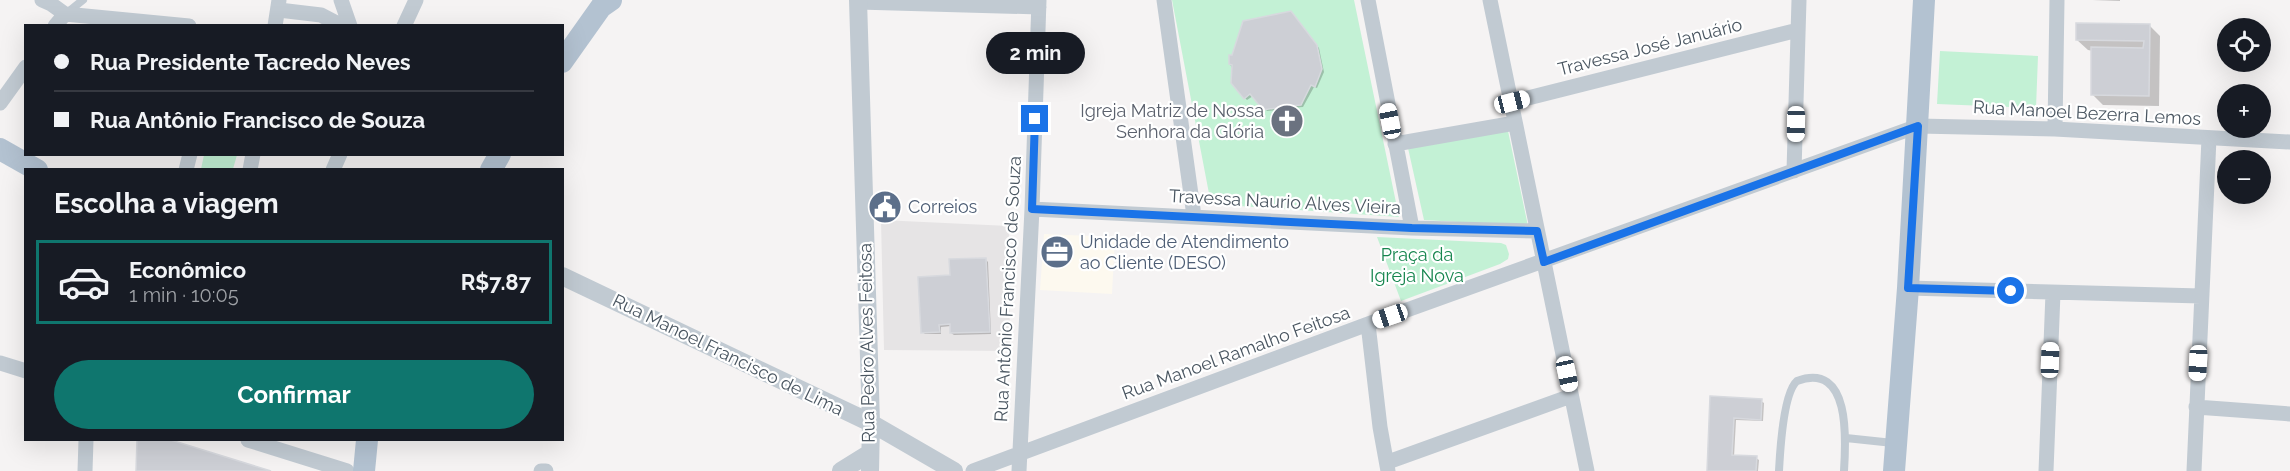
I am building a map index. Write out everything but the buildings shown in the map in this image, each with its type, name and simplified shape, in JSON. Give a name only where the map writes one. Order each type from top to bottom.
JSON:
[{"type":"main road","points":[[1894,471],[1908,288],[1924,0]]},
{"type":"main road","points":[[564,59],[605,2]]},
{"type":"main road","points":[[0,149],[33,168]]},
{"type":"main road","points":[[364,471],[367,441]]},
{"type":"street","points":[[42,0],[51,4],[60,20],[146,24]]},
{"type":"street","points":[[341,0],[349,24]]},
{"type":"street","points":[[405,24],[416,0]]},
{"type":"street","points":[[1164,0],[1194,216]]},
{"type":"street","points":[[1368,0],[1412,228]]},
{"type":"street","points":[[1490,0],[1587,471]]},
{"type":"street","points":[[1794,171],[1799,0]]},
{"type":"street","points":[[2055,129],[2057,0]]},
{"type":"street","points":[[858,1],[1039,3]]},
{"type":"street","name":"Rua Pedro Alves Feitosa","points":[[858,1],[871,423],[870,471]]},
{"type":"street","name":"Rua Antônio Francisco de Souza","points":[[1019,471],[1032,209],[1039,3]]},
{"type":"street","points":[[278,12],[321,15],[338,24]]},
{"type":"street","name":"Travessa José Januário","points":[[1512,102],[1798,30]]},
{"type":"street","points":[[0,103],[24,70]]},
{"type":"street","points":[[1395,144],[1515,123]]},
{"type":"street","name":"Rua Manoel Bezerra Lemos","points":[[1918,126],[2055,129],[2290,141]]},
{"type":"street","name":"Rua Manoel Ramalho Feitosa","points":[[973,471],[1368,324],[1918,126]]},
{"type":"street","points":[[2194,471],[2209,138]]},
{"type":"street","name":"Travessa Naurio Alves Vieira","points":[[1032,209],[1412,228],[1537,231]]},
{"type":"street","name":"Rua Manoel Francisco de Lima","points":[[564,277],[871,423],[954,471]]},
{"type":"street","points":[[1908,288],[2201,296]]},
{"type":"street","points":[[2046,471],[2053,293]]},
{"type":"street","points":[[1368,324],[1380,427],[1388,466],[1571,396]]},
{"type":"street","points":[[0,363],[24,370]]},
{"type":"street","points":[[2196,407],[2290,414]]},
{"type":"street","points":[[85,471],[86,441]]},
{"type":"street","points":[[251,441],[347,471]]},
{"type":"street","points":[[841,471],[870,453]]},
{"type":"lane","points":[[60,20],[83,0]]},
{"type":"lane","points":[[1779,471],[1790,392],[1797,381],[1814,378],[1828,384],[1841,401],[1846,438],[1844,471]]},
{"type":"lane","points":[[1846,438],[1896,444]]},
{"type":"shaded area","points":[[881,220],[1009,226],[1010,351],[884,350]]},
{"type":"shaded area","points":[[1044,234],[1115,237],[1112,294],[1040,290]]},
{"type":"green space","points":[[1172,0],[1354,0],[1399,217],[1211,204]]},
{"type":"green space","points":[[1940,51],[2038,56],[2036,108],[1937,104]]},
{"type":"green space","points":[[1508,131],[1528,226],[1424,220],[1408,148]]},
{"type":"green space","points":[[204,156],[237,156],[233,168],[201,168]]},
{"type":"green space","name":"Praça da Igreja Nova","points":[[1377,237],[1501,243],[1506,245],[1509,254],[1508,259],[1500,264],[1401,301]]},
{"type":"place","name":"Igreja Matriz de Nossa Senhora da Glória","points":[[1287,121]]},
{"type":"place","name":"Correios","points":[[885,207]]},
{"type":"place","name":"Unidade de Atendimento ao Cliente (DESO)","points":[[1057,252]]},
{"type":"route","points":[[1035,119],[1032,209],[1412,228],[1537,231],[1544,262],[1918,126],[1908,288],[2011,291]]}]
